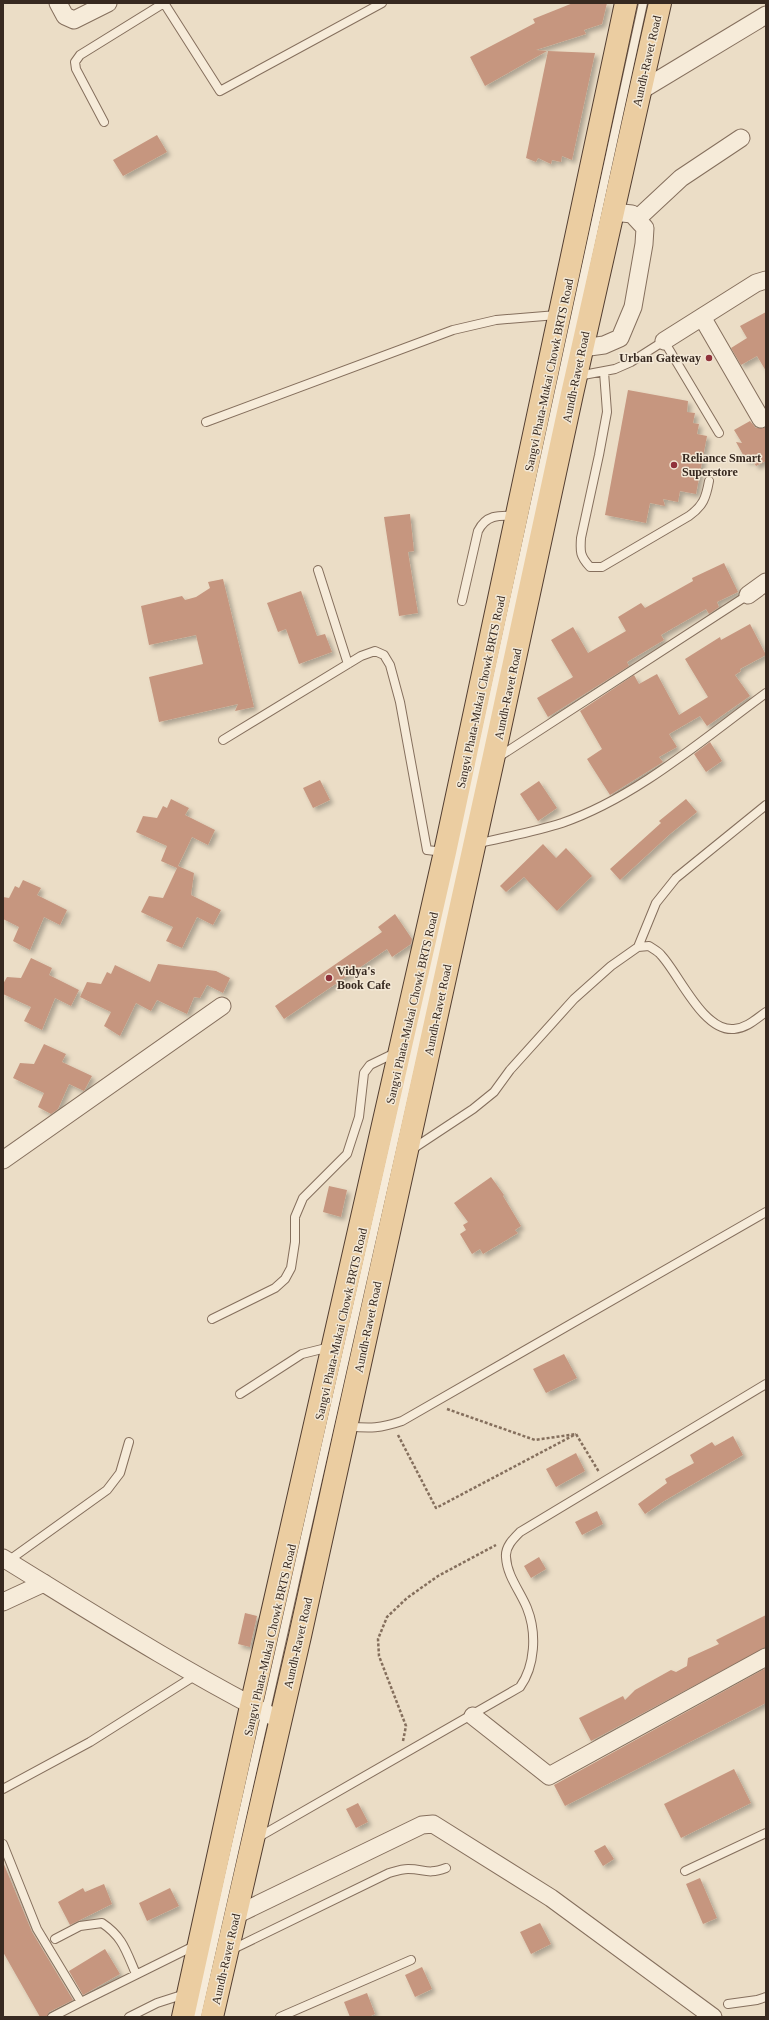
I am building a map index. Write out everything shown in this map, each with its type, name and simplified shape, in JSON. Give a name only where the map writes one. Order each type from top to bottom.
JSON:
[{"type":"main road","name":"Aundh-Ravet Road","points":[[183,2017],[199,1944],[266,1713],[346,1426],[407,1153],[518,516],[626,3]]},
{"type":"main road","name":"Aundh-Ravet Road","points":[[212,2017],[253,1841],[266,1713],[333,1346],[400,1050],[460,848],[493,760],[582,348],[660,3]]},
{"type":"street","points":[[58,3],[65,16],[74,20],[108,3]]},
{"type":"street","points":[[640,91],[766,16]]},
{"type":"street","points":[[637,219],[681,178],[741,138]]},
{"type":"street","points":[[582,348],[604,345],[620,338],[633,307],[644,244],[645,228],[632,214],[613,212]]},
{"type":"street","points":[[664,341],[756,283],[766,280]]},
{"type":"street","points":[[702,317],[760,419]]},
{"type":"street","points":[[748,595],[766,582]]},
{"type":"street","points":[[3,1160],[222,1006]]},
{"type":"street","points":[[5,1560],[196,1675],[266,1713]]},
{"type":"street","points":[[3,1602],[44,1583]]},
{"type":"street","points":[[473,1716],[549,1776],[766,1657]]},
{"type":"street","points":[[236,1916],[422,1825],[433,1824],[551,1898],[713,2017]]},
{"type":"lane","points":[[104,122],[76,69],[75,62],[80,55],[164,3],[220,91],[382,3]]},
{"type":"lane","name":"Sangvi Phata-Mukai Chowk BRTS Road","points":[[197,2017],[460,848],[643,3]]},
{"type":"lane","points":[[206,422],[454,330],[496,320],[560,315]]},
{"type":"lane","points":[[576,377],[604,372],[631,362],[664,341],[719,432]]},
{"type":"lane","points":[[604,372],[607,412],[581,538],[580,549],[582,559],[590,567],[602,567],[689,516],[702,506],[706,497],[709,481]]},
{"type":"lane","points":[[462,601],[478,531],[482,524],[488,518],[497,515],[518,516]]},
{"type":"lane","points":[[318,570],[348,664]]},
{"type":"lane","points":[[493,760],[748,595]]},
{"type":"lane","points":[[223,740],[348,664],[374,651],[384,655],[390,665],[400,702],[426,850],[460,848],[562,823],[591,810],[650,778],[766,692]]},
{"type":"lane","points":[[638,947],[656,903],[676,878],[766,805]]},
{"type":"lane","points":[[407,1153],[494,1092],[510,1070],[574,999],[610,966],[638,947],[649,946],[661,955],[689,996],[717,1025],[733,1029],[747,1026],[766,1012]]},
{"type":"lane","points":[[212,1319],[275,1288],[285,1279],[291,1268],[295,1242],[295,1217],[303,1198],[347,1154],[354,1138],[359,1117],[364,1073],[370,1066],[400,1050]]},
{"type":"lane","points":[[346,1426],[370,1429],[382,1428],[434,1404],[766,1212]]},
{"type":"lane","points":[[240,1394],[302,1354],[333,1346]]},
{"type":"lane","points":[[253,1841],[473,1716],[520,1687],[528,1676],[532,1658],[533,1625],[527,1608],[510,1576],[505,1556],[510,1542],[520,1532],[766,1384]]},
{"type":"lane","points":[[5,1560],[107,1490],[120,1473],[129,1442]]},
{"type":"lane","points":[[3,1789],[90,1742],[196,1675]]},
{"type":"lane","points":[[685,1871],[766,1833]]},
{"type":"lane","points":[[3,1844],[38,1929],[81,2002]]},
{"type":"lane","points":[[227,1952],[389,1873],[406,1869],[416,1869],[427,1872],[446,1868]]},
{"type":"lane","points":[[55,1939],[80,1926],[102,1923],[114,1931],[123,1944],[136,1974]]},
{"type":"lane","points":[[52,2017],[199,1944]]},
{"type":"lane","points":[[280,2017],[411,1960]]},
{"type":"lane","points":[[129,2017],[157,2003],[188,1994]]},
{"type":"lane","points":[[728,2004],[757,2000],[766,1997]]},
{"type":"path","points":[[434,1404],[535,1440],[576,1434]]},
{"type":"path","points":[[393,1424],[436,1508],[576,1434]]},
{"type":"path","points":[[576,1434],[605,1481]]},
{"type":"path","points":[[395,1760],[406,1726],[379,1656],[378,1639],[387,1617],[406,1598],[438,1576],[520,1532]]},
{"type":"building","points":[[573,3],[607,3],[602,24],[584,30],[586,34],[536,50],[547,51],[485,86],[470,57],[535,23],[533,19]]},
{"type":"building","points":[[548,51],[595,53],[572,160],[562,156],[561,162],[552,160],[551,164],[538,158],[536,162],[526,158]]},
{"type":"building","points":[[157,135],[167,152],[123,176],[113,160]]},
{"type":"building","points":[[766,312],[766,371],[757,356],[741,365],[731,348],[747,338],[740,326]]},
{"type":"building","points":[[628,390],[688,401],[687,412],[695,413],[693,423],[699,424],[697,434],[707,436],[696,494],[680,491],[678,502],[663,499],[665,506],[650,503],[646,523],[605,515]]},
{"type":"building","points":[[750,421],[756,428],[766,428],[766,461],[756,466],[752,459],[747,462],[736,442],[742,443],[734,430]]},
{"type":"building","points":[[410,514],[414,551],[408,552],[418,613],[399,616],[384,517]]},
{"type":"building","points":[[724,563],[738,592],[717,602],[719,607],[709,614],[706,609],[661,635],[664,640],[627,662],[629,666],[548,717],[537,698],[573,677],[551,640],[573,627],[588,653],[626,631],[618,617],[641,603],[645,608],[693,581],[692,578]]},
{"type":"building","points":[[223,579],[254,707],[235,711],[238,704],[159,722],[149,677],[203,664],[196,635],[149,645],[141,606],[182,596],[185,600],[196,597],[210,588],[208,582]]},
{"type":"building","points":[[301,591],[317,636],[325,634],[332,652],[299,664],[286,629],[278,632],[267,603]]},
{"type":"building","points":[[750,624],[766,655],[740,669],[741,671],[735,675],[750,696],[707,726],[700,716],[669,734],[677,747],[659,757],[663,762],[610,795],[587,759],[602,749],[580,711],[634,675],[639,684],[657,674],[679,715],[708,697],[685,659],[720,637],[721,640]]},
{"type":"building","points":[[710,742],[722,761],[706,772],[694,754]]},
{"type":"building","points":[[320,780],[330,800],[313,808],[303,788]]},
{"type":"building","points":[[539,781],[557,808],[538,821],[520,794]]},
{"type":"building","points":[[171,799],[189,808],[185,815],[215,830],[208,845],[192,837],[177,868],[161,861],[167,846],[136,832],[143,816],[157,818],[163,806],[167,808]]},
{"type":"building","points":[[686,799],[697,812],[670,834],[620,880],[610,869],[661,823],[659,821]]},
{"type":"building","points":[[543,844],[556,858],[566,848],[592,876],[557,911],[524,877],[506,892],[500,886]]},
{"type":"building","points":[[178,866],[194,873],[191,895],[221,910],[213,925],[197,917],[182,948],[166,941],[173,927],[141,912],[149,896],[163,898]]},
{"type":"building","points":[[23,880],[41,888],[37,895],[67,910],[60,925],[44,917],[30,950],[13,941],[19,927],[3,919],[3,897],[9,898],[15,886],[19,888]]},
{"type":"building","name":"Vidya's Book Cafe","points":[[395,914],[412,939],[411,944],[392,957],[387,949],[284,1019],[275,1006],[382,932],[378,927]]},
{"type":"building","points":[[31,958],[52,968],[49,975],[79,990],[71,1006],[55,998],[42,1030],[24,1021],[31,1007],[3,994],[3,984],[7,977],[21,978]]},
{"type":"building","points":[[158,964],[216,971],[230,978],[223,993],[207,985],[200,998],[194,997],[187,1014],[157,1000],[151,1011],[136,1003],[120,1036],[104,1026],[111,1012],[80,997],[87,982],[101,984],[107,972],[111,974],[115,965],[150,982]]},
{"type":"building","points":[[44,1044],[66,1054],[62,1062],[92,1076],[84,1091],[69,1084],[58,1109],[51,1114],[38,1107],[44,1093],[13,1078],[20,1063],[34,1064]]},
{"type":"building","points":[[491,1177],[504,1195],[503,1196],[521,1226],[515,1230],[518,1233],[483,1254],[480,1249],[472,1254],[460,1234],[466,1230],[463,1225],[468,1222],[454,1203]]},
{"type":"building","points":[[329,1186],[347,1190],[341,1217],[323,1212]]},
{"type":"building","points":[[564,1354],[577,1378],[546,1393],[533,1369]]},
{"type":"building","points":[[733,1436],[743,1455],[664,1501],[645,1514],[638,1504],[667,1483],[665,1479],[694,1463],[690,1455],[712,1442],[715,1446]]},
{"type":"building","points":[[576,1453],[585,1471],[556,1487],[546,1469]]},
{"type":"building","points":[[597,1511],[603,1524],[582,1535],[575,1522]]},
{"type":"building","points":[[539,1557],[546,1569],[531,1578],[524,1566]]},
{"type":"building","points":[[245,1613],[257,1616],[250,1647],[238,1644]]},
{"type":"building","points":[[766,1615],[766,1647],[591,1741],[579,1718],[623,1696],[625,1700],[635,1690],[671,1670],[676,1672],[687,1666],[688,1658],[719,1644],[716,1640]]},
{"type":"building","points":[[766,1668],[766,1703],[565,1806],[554,1785]]},
{"type":"building","points":[[734,1769],[751,1803],[681,1838],[664,1804]]},
{"type":"building","points":[[358,1803],[368,1822],[356,1828],[346,1809]]},
{"type":"building","points":[[605,1845],[614,1859],[603,1866],[594,1851]]},
{"type":"building","points":[[3,1862],[32,1932],[73,2000],[49,2012],[47,2017],[40,2017],[3,1952]]},
{"type":"building","points":[[700,1878],[717,1918],[703,1924],[686,1884]]},
{"type":"building","points":[[104,1884],[112,1904],[70,1925],[58,1902],[83,1888],[85,1892]]},
{"type":"building","points":[[170,1888],[179,1906],[147,1921],[139,1903]]},
{"type":"building","points":[[540,1923],[551,1944],[531,1954],[520,1932]]},
{"type":"building","points":[[105,1949],[120,1974],[83,1995],[69,1971]]},
{"type":"building","points":[[422,1967],[432,1989],[415,1997],[405,1975]]},
{"type":"building","points":[[367,1993],[375,2014],[369,2017],[350,2017],[344,2002]]},
{"type":"place","name":"Urban Gateway","points":[[709,358]]},
{"type":"place","name":"Reliance Smart Superstore","points":[[674,465]]},
{"type":"place","name":"Vidya's Book Cafe","points":[[329,978]]}]
